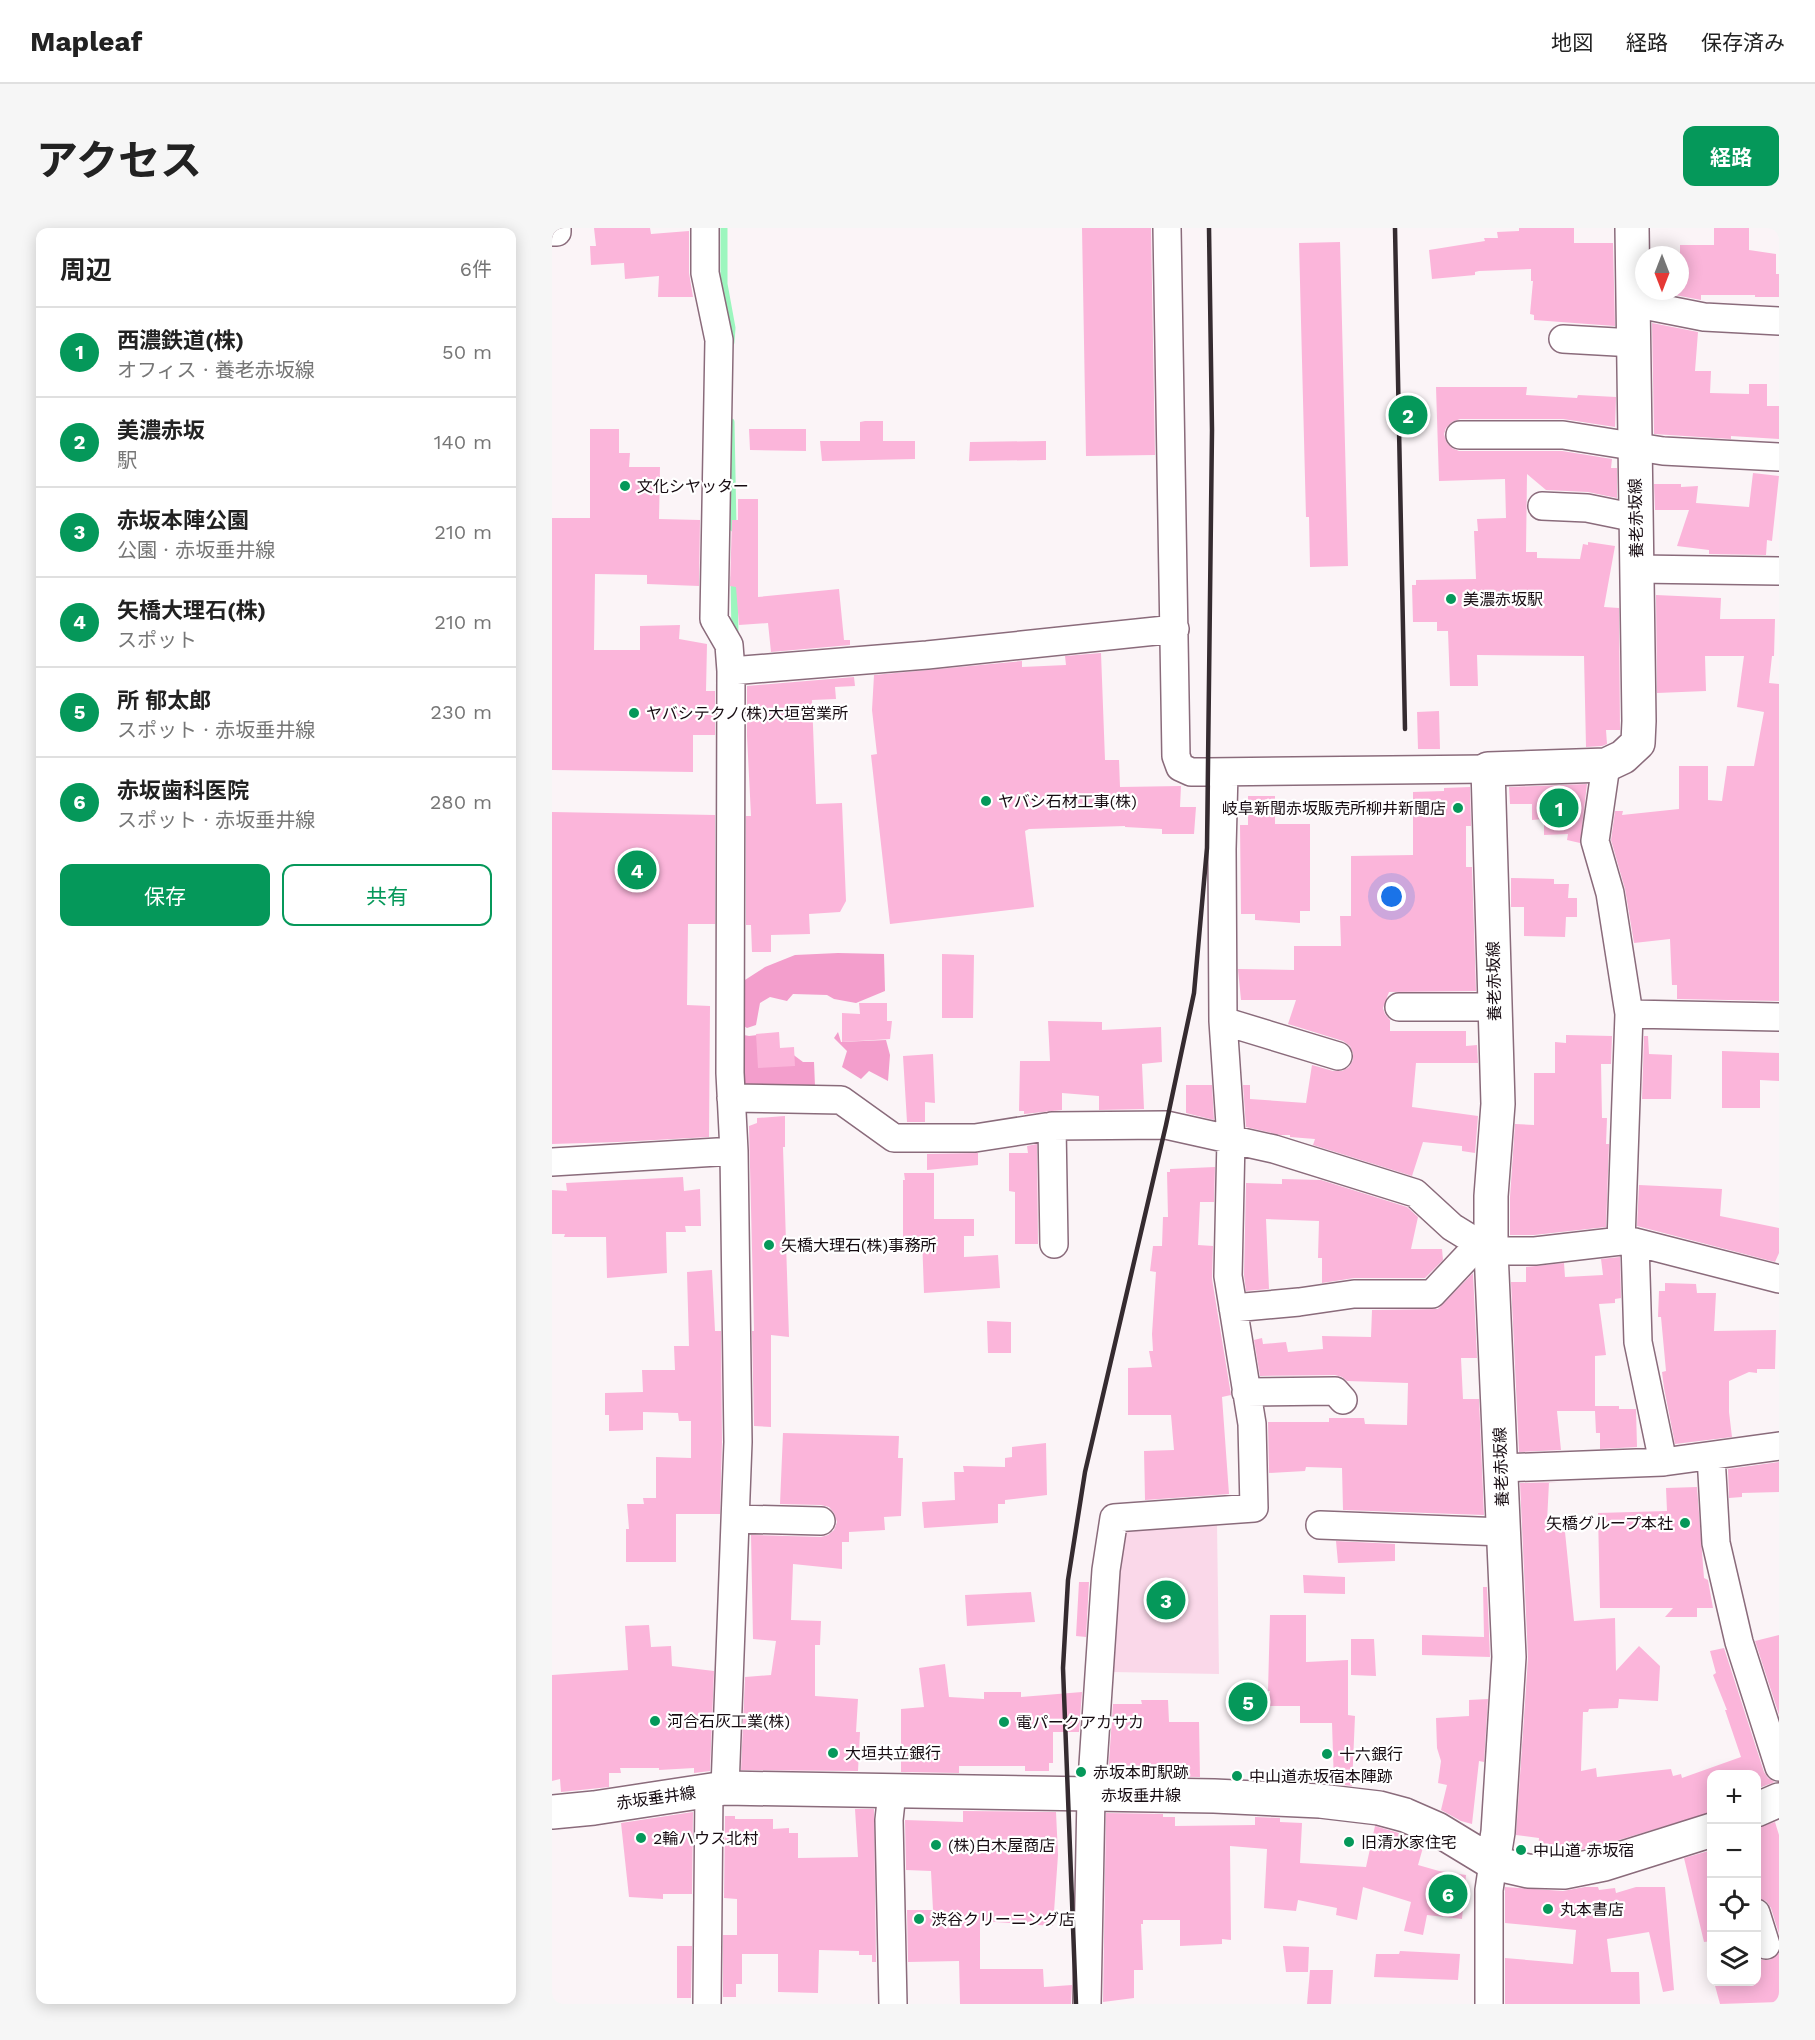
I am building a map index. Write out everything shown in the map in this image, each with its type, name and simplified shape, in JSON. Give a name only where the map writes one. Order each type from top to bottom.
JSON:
[{"type":"main road","name":"養老赤坂線","points":[[1493,1863],[1498,1832],[1509,1657],[1501,1468],[1485,1247],[1498,1104],[1488,769],[1606,765],[1623,757],[1638,743],[1640,721],[1632,228]]},
{"type":"main road","name":"赤坂垂井線","points":[[552,1812],[594,1808],[717,1789],[1214,1796],[1320,1801],[1379,1808],[1405,1815],[1437,1830],[1493,1863],[1528,1871],[1564,1872],[1604,1864],[1707,1832]]},
{"type":"main road","points":[[1761,1808],[1779,1800]]},
{"type":"street","points":[[552,232],[557,232],[557,228]]},
{"type":"street","points":[[705,228],[705,273],[719,340],[714,619],[729,645],[731,671],[731,1098],[734,1151],[738,1442],[736,1519],[717,1789],[707,2004]]},
{"type":"street","points":[[1167,228],[1176,756],[1180,767],[1191,772],[1488,769]]},
{"type":"street","points":[[1633,303],[1704,317],[1779,321]]},
{"type":"street","points":[[1563,339],[1634,343]]},
{"type":"street","points":[[1460,435],[1563,435],[1663,452],[1779,457]]},
{"type":"street","points":[[1542,507],[1587,508],[1636,518]]},
{"type":"street","points":[[1637,569],[1779,571]]},
{"type":"street","points":[[731,671],[927,655],[1175,629]]},
{"type":"street","points":[[1606,765],[1595,841],[1610,893],[1629,1014],[1628,1242],[1638,1341],[1663,1462]]},
{"type":"street","points":[[1087,2004],[1091,1795],[1106,1569],[1114,1518],[1254,1508],[1252,1424],[1228,1276],[1231,1139],[1223,1021],[1224,772]]},
{"type":"street","points":[[1399,1007],[1495,1006]]},
{"type":"street","points":[[1629,1014],[1779,1017]]},
{"type":"street","points":[[1223,1021],[1338,1056]]},
{"type":"street","points":[[731,1098],[841,1100],[894,1138],[975,1138],[1052,1126],[1166,1125],[1274,1149],[1415,1193],[1452,1227],[1485,1247],[1535,1251],[1628,1242],[1777,1273]]},
{"type":"street","points":[[1052,1126],[1054,1244]]},
{"type":"street","points":[[552,1162],[734,1151]]},
{"type":"street","points":[[1233,1308],[1354,1294],[1432,1294],[1485,1247]]},
{"type":"street","points":[[1246,1392],[1335,1391],[1343,1400]]},
{"type":"street","points":[[1501,1468],[1663,1462],[1779,1446]]},
{"type":"street","points":[[1711,1456],[1716,1543],[1739,1642],[1779,1767]]},
{"type":"street","points":[[736,1519],[821,1521]]},
{"type":"street","points":[[1320,1525],[1504,1532]]},
{"type":"street","points":[[892,1792],[889,1820],[893,2004]]},
{"type":"street","points":[[1489,2004],[1489,1890],[1493,1863]]},
{"type":"street","points":[[1761,1929],[1766,1945]]},
{"type":"shaded area","points":[[884,954],[885,991],[856,1003],[834,999],[827,995],[793,994],[787,1001],[770,997],[760,1003],[756,1025],[747,1028],[742,1025],[734,987],[765,967],[795,955]]},
{"type":"shaded area","points":[[838,1032],[841,1042],[886,1040],[890,1055],[888,1081],[869,1071],[861,1079],[842,1067],[847,1051],[834,1038]]},
{"type":"shaded area","points":[[739,1034],[749,1036],[767,1034],[776,1051],[787,1050],[803,1062],[814,1062],[815,1086],[740,1093]]},
{"type":"shaded area","points":[[1217,1522],[1219,1674],[1112,1672],[1118,1528]]},
{"type":"building","points":[[594,228],[650,228],[651,234],[689,231],[689,273],[693,297],[658,297],[659,276],[625,279],[624,263],[591,265],[590,246],[596,246]]},
{"type":"building","points":[[1082,228],[1151,228],[1155,455],[1086,456]]},
{"type":"building","points":[[1519,228],[1574,228],[1574,243],[1613,243],[1615,326],[1534,320],[1534,315],[1530,314],[1533,281],[1531,281],[1531,269],[1479,271],[1475,272],[1475,275],[1432,279],[1429,250],[1485,241],[1484,238],[1498,238],[1497,232],[1519,231]]},
{"type":"building","points":[[1714,228],[1749,228],[1749,250],[1776,254],[1779,297],[1701,295],[1701,300],[1689,298],[1689,246],[1680,245],[1714,245]]},
{"type":"building","points":[[1340,242],[1348,566],[1310,567],[1309,517],[1306,517],[1299,243]]},
{"type":"building","points":[[1652,323],[1698,332],[1695,371],[1711,371],[1710,393],[1749,394],[1749,384],[1767,384],[1767,406],[1779,406],[1779,439],[1731,436],[1731,439],[1654,434]]},
{"type":"building","points":[[1436,387],[1527,387],[1526,395],[1577,398],[1578,395],[1616,397],[1615,427],[1563,419],[1460,419],[1452,422],[1444,434],[1447,443],[1459,451],[1562,451],[1612,459],[1611,468],[1617,468],[1617,498],[1588,492],[1546,490],[1527,474],[1526,552],[1537,552],[1537,558],[1580,559],[1583,544],[1588,545],[1588,542],[1615,546],[1604,607],[1619,608],[1620,730],[1606,730],[1607,744],[1586,747],[1584,656],[1477,655],[1478,686],[1450,686],[1448,631],[1437,631],[1437,622],[1413,622],[1412,585],[1416,585],[1416,580],[1476,579],[1474,531],[1478,531],[1477,519],[1506,518],[1505,479],[1439,481]]},
{"type":"building","points":[[883,421],[883,441],[915,441],[915,459],[822,461],[820,441],[860,441],[860,422]]},
{"type":"building","points":[[590,429],[619,429],[619,453],[630,453],[629,467],[660,467],[659,519],[700,520],[699,586],[647,584],[647,575],[595,574],[594,650],[640,650],[640,626],[680,625],[679,639],[707,644],[706,691],[715,691],[715,735],[693,735],[693,772],[552,770],[552,518],[590,518]]},
{"type":"building","points":[[749,429],[806,429],[806,451],[750,450]]},
{"type":"building","points":[[1046,441],[1046,460],[969,461],[970,442]]},
{"type":"building","points":[[1753,473],[1779,476],[1772,541],[1767,540],[1766,555],[1709,554],[1709,550],[1677,546],[1689,510],[1655,510],[1654,484],[1698,486],[1696,503],[1749,507]]},
{"type":"building","points":[[738,499],[758,499],[758,597],[839,589],[844,640],[850,640],[850,645],[771,652],[768,623],[739,625],[736,587],[730,586],[732,520],[738,520]]},
{"type":"building","points":[[1656,595],[1721,598],[1720,619],[1775,619],[1774,656],[1772,656],[1769,683],[1779,684],[1779,1001],[1677,999],[1677,985],[1672,985],[1670,939],[1634,943],[1625,889],[1611,840],[1615,811],[1623,811],[1622,815],[1679,809],[1679,766],[1708,766],[1708,800],[1722,801],[1727,766],[1754,766],[1764,712],[1737,707],[1744,656],[1705,656],[1706,691],[1657,693]]},
{"type":"building","name":"ヤバシ石材工事(株)","points":[[1101,653],[1105,760],[1119,760],[1120,787],[1181,786],[1180,807],[1196,807],[1194,834],[1162,834],[1162,829],[1125,826],[1029,829],[1025,831],[1034,907],[890,924],[871,755],[877,754],[872,710],[874,675],[1022,661],[1022,667],[1066,665],[1065,656]]},
{"type":"building","points":[[854,677],[855,686],[835,687],[836,699],[812,700],[816,804],[842,803],[846,901],[840,912],[809,914],[810,934],[771,935],[771,952],[752,952],[751,925],[746,925],[746,816],[751,816],[747,686]]},
{"type":"building","points":[[1439,711],[1440,749],[1418,749],[1417,712]]},
{"type":"building","points":[[1587,784],[1580,843],[1567,840],[1568,834],[1544,835],[1544,819],[1532,820],[1532,804],[1510,804],[1509,787]]},
{"type":"building","points":[[1470,787],[1471,826],[1466,826],[1466,867],[1472,867],[1476,991],[1389,992],[1383,1008],[1390,1020],[1390,1031],[1466,1031],[1466,1046],[1477,1045],[1478,1063],[1416,1063],[1412,1107],[1478,1116],[1475,1153],[1462,1151],[1462,1146],[1423,1142],[1412,1176],[1313,1145],[1315,1139],[1290,1137],[1290,1135],[1246,1127],[1243,1085],[1250,1085],[1250,1099],[1306,1103],[1312,1065],[1342,1071],[1349,1067],[1353,1060],[1353,1053],[1350,1046],[1343,1041],[1288,1024],[1296,1000],[1241,1000],[1238,969],[1294,970],[1294,946],[1341,946],[1340,916],[1351,916],[1351,856],[1413,855],[1413,792]]},
{"type":"building","points":[[1248,796],[1275,796],[1275,824],[1310,824],[1310,911],[1300,911],[1300,923],[1255,920],[1255,914],[1241,914],[1240,825],[1248,825]]},
{"type":"building","points":[[552,812],[715,815],[715,924],[688,924],[687,1005],[710,1006],[709,1137],[552,1144]]},
{"type":"building","points":[[1511,878],[1554,879],[1554,884],[1569,884],[1568,898],[1577,898],[1577,917],[1566,917],[1565,937],[1524,936],[1524,907],[1511,907]]},
{"type":"building","points":[[942,954],[974,955],[973,1018],[942,1018]]},
{"type":"building","points":[[859,1003],[887,1003],[887,1021],[892,1021],[890,1039],[842,1042],[842,1013],[860,1014]]},
{"type":"building","points":[[1048,1021],[1102,1022],[1102,1030],[1161,1027],[1162,1062],[1142,1064],[1144,1109],[1099,1110],[1099,1096],[1062,1093],[1062,1110],[1024,1114],[1024,1111],[1019,1111],[1020,1061],[1050,1061]]},
{"type":"building","points":[[779,1032],[780,1048],[794,1047],[795,1066],[758,1068],[756,1034]]},
{"type":"building","points":[[1566,1035],[1612,1036],[1611,1064],[1601,1064],[1602,1118],[1607,1118],[1606,1144],[1609,1144],[1606,1227],[1534,1235],[1510,1235],[1515,1124],[1534,1125],[1534,1073],[1555,1073],[1555,1042],[1566,1043]]},
{"type":"building","points":[[1644,1036],[1648,1036],[1649,1054],[1672,1055],[1671,1099],[1642,1099]]},
{"type":"building","points":[[1722,1051],[1779,1053],[1779,1081],[1760,1080],[1760,1108],[1722,1108]]},
{"type":"building","points":[[933,1054],[935,1103],[925,1102],[925,1122],[907,1122],[903,1056]]},
{"type":"building","points":[[1186,1085],[1212,1085],[1214,1120],[1186,1113]]},
{"type":"building","name":"矢橋大理石(株)事務所","points":[[785,1116],[785,1147],[783,1147],[789,1337],[771,1335],[771,1427],[754,1426],[749,1126],[757,1123],[757,1118]]},
{"type":"building","points":[[1037,1144],[1038,1244],[1015,1244],[1015,1192],[1009,1191],[1009,1153],[1028,1153],[1027,1146]]},
{"type":"building","points":[[978,1153],[978,1165],[927,1170],[927,1154]]},
{"type":"building","points":[[1215,1167],[1214,1202],[1200,1202],[1198,1245],[1213,1246],[1212,1279],[1231,1395],[1222,1397],[1229,1494],[1145,1500],[1144,1451],[1174,1450],[1171,1415],[1128,1415],[1128,1368],[1152,1367],[1149,1351],[1153,1351],[1156,1272],[1150,1271],[1153,1246],[1162,1246],[1163,1217],[1168,1217],[1167,1172],[1170,1172],[1170,1169]]},
{"type":"building","points":[[904,1173],[934,1173],[934,1219],[974,1219],[974,1236],[964,1236],[964,1257],[998,1255],[1000,1288],[924,1293],[922,1237],[903,1237]]},
{"type":"building","points":[[683,1177],[684,1191],[700,1189],[701,1226],[685,1226],[686,1232],[666,1232],[667,1273],[607,1278],[606,1237],[564,1237],[565,1234],[552,1234],[552,1190],[567,1191],[566,1183]]},
{"type":"building","points":[[1282,1179],[1321,1180],[1407,1207],[1418,1217],[1411,1249],[1442,1249],[1443,1260],[1425,1278],[1354,1278],[1322,1283],[1322,1258],[1318,1258],[1319,1221],[1266,1219],[1269,1289],[1246,1291],[1244,1275],[1246,1183],[1282,1184]]},
{"type":"building","points":[[1639,1185],[1722,1189],[1720,1216],[1779,1228],[1779,1253],[1775,1262],[1637,1226]]},
{"type":"building","points":[[1620,1257],[1621,1298],[1615,1299],[1615,1303],[1599,1304],[1606,1355],[1595,1356],[1595,1406],[1636,1409],[1637,1447],[1600,1449],[1600,1433],[1596,1433],[1595,1411],[1557,1411],[1561,1450],[1519,1452],[1511,1282],[1526,1282],[1526,1267],[1564,1263],[1565,1277],[1603,1275],[1601,1259]]},
{"type":"building","points":[[712,1270],[715,1331],[721,1331],[720,1514],[676,1514],[676,1562],[626,1562],[626,1529],[629,1529],[627,1504],[644,1504],[643,1498],[656,1498],[656,1457],[691,1458],[691,1421],[679,1421],[678,1413],[643,1412],[643,1430],[609,1431],[609,1415],[605,1415],[605,1393],[643,1392],[642,1370],[675,1370],[674,1346],[689,1346],[687,1272]]},
{"type":"building","points":[[1473,1273],[1477,1358],[1461,1358],[1463,1399],[1479,1399],[1484,1515],[1343,1510],[1342,1468],[1306,1467],[1305,1471],[1269,1473],[1268,1422],[1329,1422],[1329,1418],[1364,1418],[1365,1424],[1407,1425],[1408,1383],[1347,1381],[1335,1375],[1260,1376],[1254,1340],[1262,1338],[1263,1344],[1286,1342],[1288,1352],[1323,1349],[1322,1336],[1371,1337],[1372,1310],[1438,1309]]},
{"type":"building","points":[[1665,1283],[1696,1284],[1697,1293],[1716,1293],[1714,1331],[1776,1330],[1775,1369],[1757,1369],[1757,1373],[1749,1372],[1729,1381],[1732,1437],[1675,1444],[1664,1388],[1662,1372],[1666,1371],[1661,1317],[1658,1317],[1659,1291],[1665,1291]]},
{"type":"building","points":[[987,1321],[1011,1322],[1011,1353],[988,1353]]},
{"type":"building","points":[[783,1433],[899,1436],[898,1458],[903,1458],[901,1516],[884,1517],[885,1530],[849,1532],[849,1542],[842,1542],[842,1569],[793,1564],[791,1620],[821,1621],[820,1645],[815,1645],[815,1696],[858,1699],[856,1732],[860,1732],[858,1771],[741,1770],[745,1677],[771,1675],[776,1641],[753,1639],[751,1535],[821,1537],[834,1530],[837,1522],[829,1507],[780,1504]]},
{"type":"building","points":[[1046,1443],[1047,1495],[1005,1500],[1005,1504],[998,1504],[998,1523],[924,1528],[922,1502],[955,1500],[954,1472],[964,1472],[963,1466],[1005,1467],[1005,1458],[1012,1457],[1012,1447]]},
{"type":"building","points":[[1779,1462],[1779,1492],[1742,1493],[1742,1497],[1729,1498],[1728,1469]]},
{"type":"building","points":[[1549,1482],[1547,1522],[1564,1522],[1574,1621],[1615,1618],[1616,1671],[1639,1646],[1660,1666],[1658,1701],[1619,1699],[1618,1708],[1589,1709],[1588,1712],[1583,1712],[1581,1771],[1596,1768],[1597,1777],[1671,1769],[1673,1776],[1681,1774],[1682,1778],[1741,1757],[1725,1710],[1727,1710],[1713,1675],[1716,1673],[1710,1651],[1724,1648],[1764,1772],[1775,1782],[1761,1787],[1761,1770],[1707,1770],[1707,1814],[1599,1846],[1562,1853],[1538,1852],[1539,1838],[1516,1835],[1528,1658],[1520,1483]]},
{"type":"building","points":[[1697,1487],[1704,1578],[1708,1580],[1713,1608],[1697,1608],[1697,1617],[1665,1617],[1673,1608],[1600,1608],[1598,1513],[1667,1511],[1666,1488]]},
{"type":"building","points":[[1336,1541],[1395,1544],[1395,1561],[1338,1563]]},
{"type":"building","points":[[1303,1575],[1345,1577],[1345,1594],[1304,1593]]},
{"type":"building","points":[[1079,1582],[1089,1582],[1086,1637],[1076,1636]]},
{"type":"building","points":[[1483,1587],[1487,1587],[1490,1657],[1422,1655],[1422,1635],[1484,1637]]},
{"type":"building","points":[[1031,1592],[1035,1622],[967,1626],[965,1595]]},
{"type":"building","points":[[1270,1615],[1306,1615],[1306,1662],[1348,1660],[1348,1715],[1355,1716],[1352,1786],[1334,1784],[1332,1723],[1300,1723],[1300,1706],[1269,1706]]},
{"type":"building","points":[[649,1625],[651,1647],[671,1646],[672,1666],[714,1671],[710,1771],[694,1773],[694,1768],[659,1770],[659,1768],[620,1768],[621,1773],[609,1773],[609,1787],[561,1792],[560,1779],[552,1781],[552,1675],[628,1670],[625,1626]]},
{"type":"building","points":[[1779,1635],[1779,1715],[1755,1641]]},
{"type":"building","points":[[1351,1639],[1374,1639],[1376,1676],[1351,1675]]},
{"type":"building","points":[[945,1664],[949,1697],[984,1699],[984,1692],[1021,1692],[1021,1697],[1082,1692],[1079,1732],[1053,1732],[1053,1763],[1049,1763],[1049,1771],[1025,1771],[1025,1766],[959,1766],[959,1773],[901,1772],[901,1709],[924,1707],[919,1668]]},
{"type":"building","points":[[1488,1699],[1484,1762],[1479,1761],[1472,1824],[1441,1810],[1447,1785],[1438,1783],[1441,1761],[1437,1748],[1436,1718],[1469,1716],[1469,1700]]},
{"type":"building","points":[[1141,1700],[1168,1700],[1169,1722],[1199,1722],[1200,1777],[1108,1776],[1113,1704],[1142,1704]]},
{"type":"building","points":[[855,1809],[874,1809],[876,1962],[872,1962],[872,1955],[859,1955],[859,1951],[819,1950],[818,1993],[778,1992],[778,1954],[742,1954],[742,1984],[736,1984],[736,1997],[723,1997],[723,1935],[737,1935],[737,1899],[724,1898],[725,1816],[735,1816],[735,1819],[773,1819],[773,1829],[789,1828],[789,1833],[798,1833],[798,1858],[858,1857]]},
{"type":"building","points":[[963,1811],[1056,1812],[1058,1855],[1053,1926],[980,1921],[980,1969],[1043,1969],[1044,1987],[1072,1985],[1071,2004],[960,2004],[959,1961],[908,1962],[907,1910],[933,1910],[931,1871],[906,1870],[905,1820],[963,1822]]},
{"type":"building","points":[[693,1812],[692,1894],[663,1894],[663,1899],[629,1897],[621,1823]]},
{"type":"building","points":[[1106,1813],[1163,1814],[1163,1817],[1175,1817],[1175,1826],[1255,1825],[1255,1817],[1280,1818],[1280,1822],[1302,1823],[1300,1863],[1366,1867],[1375,1826],[1399,1833],[1424,1844],[1418,1865],[1466,1875],[1462,1919],[1427,1915],[1423,1935],[1404,1931],[1411,1902],[1363,1887],[1357,1920],[1336,1915],[1337,1908],[1298,1900],[1296,1911],[1264,1908],[1267,1849],[1230,1846],[1231,1940],[1222,1939],[1222,1944],[1180,1946],[1180,1920],[1143,1920],[1141,1924],[1143,1970],[1134,1970],[1134,1998],[1103,2002]]},
{"type":"building","points":[[1775,1822],[1779,1835],[1779,1934],[1771,1908],[1766,1901],[1761,1900],[1761,1826]]},
{"type":"building","points":[[1707,1851],[1707,1942],[1704,1942],[1684,1858]]},
{"type":"building","points":[[1505,1887],[1563,1891],[1598,1887],[1599,1890],[1615,1888],[1616,1893],[1636,1887],[1665,1887],[1674,1990],[1663,1992],[1649,1932],[1607,1939],[1611,1972],[1639,1972],[1640,2004],[1505,2004],[1505,1958],[1573,1964],[1576,1930],[1505,1923]]},
{"type":"building","points":[[677,1946],[692,1946],[691,1998],[677,1998]]},
{"type":"building","points":[[1283,1946],[1309,1947],[1308,1972],[1286,1972]]},
{"type":"building","points":[[1400,1951],[1460,1954],[1458,1980],[1374,1977],[1376,1954],[1399,1954]]},
{"type":"building","points":[[1779,1953],[1779,2002],[1720,2004],[1715,1986],[1761,1986],[1761,1959],[1770,1960]]},
{"type":"building","points":[[1310,1970],[1333,1970],[1331,2004],[1307,2004]]},
{"type":"waterway","points":[[724,228],[724,284],[732,328],[731,342]]},
{"type":"waterway","points":[[731,422],[733,528]]},
{"type":"waterway","points":[[734,578],[735,636]]},
{"type":"railway","points":[[1076,2004],[1063,1668],[1068,1580],[1085,1472],[1166,1125],[1194,993],[1207,848],[1212,430],[1209,228]]},
{"type":"railway","points":[[1395,228],[1405,729]]},
{"type":"place","name":"美濃赤坂","points":[[1408,415]]},
{"type":"place","name":"文化シヤッター","points":[[625,486]]},
{"type":"place","name":"美濃赤坂駅","points":[[1451,599]]},
{"type":"place","name":"ヤバシテクノ(株)大垣営業所","points":[[634,713]]},
{"type":"place","name":"ヤバシ石材工事(株)","points":[[986,801]]},
{"type":"place","name":"岐阜新聞赤坂販売所柳井新聞店","points":[[1458,808]]},
{"type":"place","name":"西濃鉄道(株)","points":[[1559,808]]},
{"type":"place","name":"矢橋大理石(株)","points":[[637,870]]},
{"type":"place","name":"矢橋大理石(株)事務所","points":[[769,1245]]},
{"type":"place","name":"矢橋グループ本社","points":[[1685,1523]]},
{"type":"place","name":"赤坂本陣公園","points":[[1166,1600]]},
{"type":"place","name":"所 郁太郎","points":[[1248,1702]]},
{"type":"place","name":"河合石灰工業(株)","points":[[655,1721]]},
{"type":"place","name":"電パークアカサカ","points":[[1004,1722]]},
{"type":"place","name":"大垣共立銀行","points":[[833,1753]]},
{"type":"place","name":"十六銀行","points":[[1327,1754]]},
{"type":"place","name":"赤坂本町駅跡","points":[[1081,1772]]},
{"type":"place","name":"中山道赤坂宿本陣跡","points":[[1237,1776]]},
{"type":"place","name":"2輪ハウス北村","points":[[641,1838]]},
{"type":"place","name":"旧清水家住宅","points":[[1349,1842]]},
{"type":"place","name":"(株)白木屋商店","points":[[936,1845]]},
{"type":"place","name":"中山道 赤坂宿","points":[[1521,1850]]},
{"type":"place","name":"赤坂歯科医院","points":[[1448,1894]]},
{"type":"place","name":"丸本書店","points":[[1548,1909]]},
{"type":"place","name":"渋谷クリーニング店","points":[[919,1919]]}]
